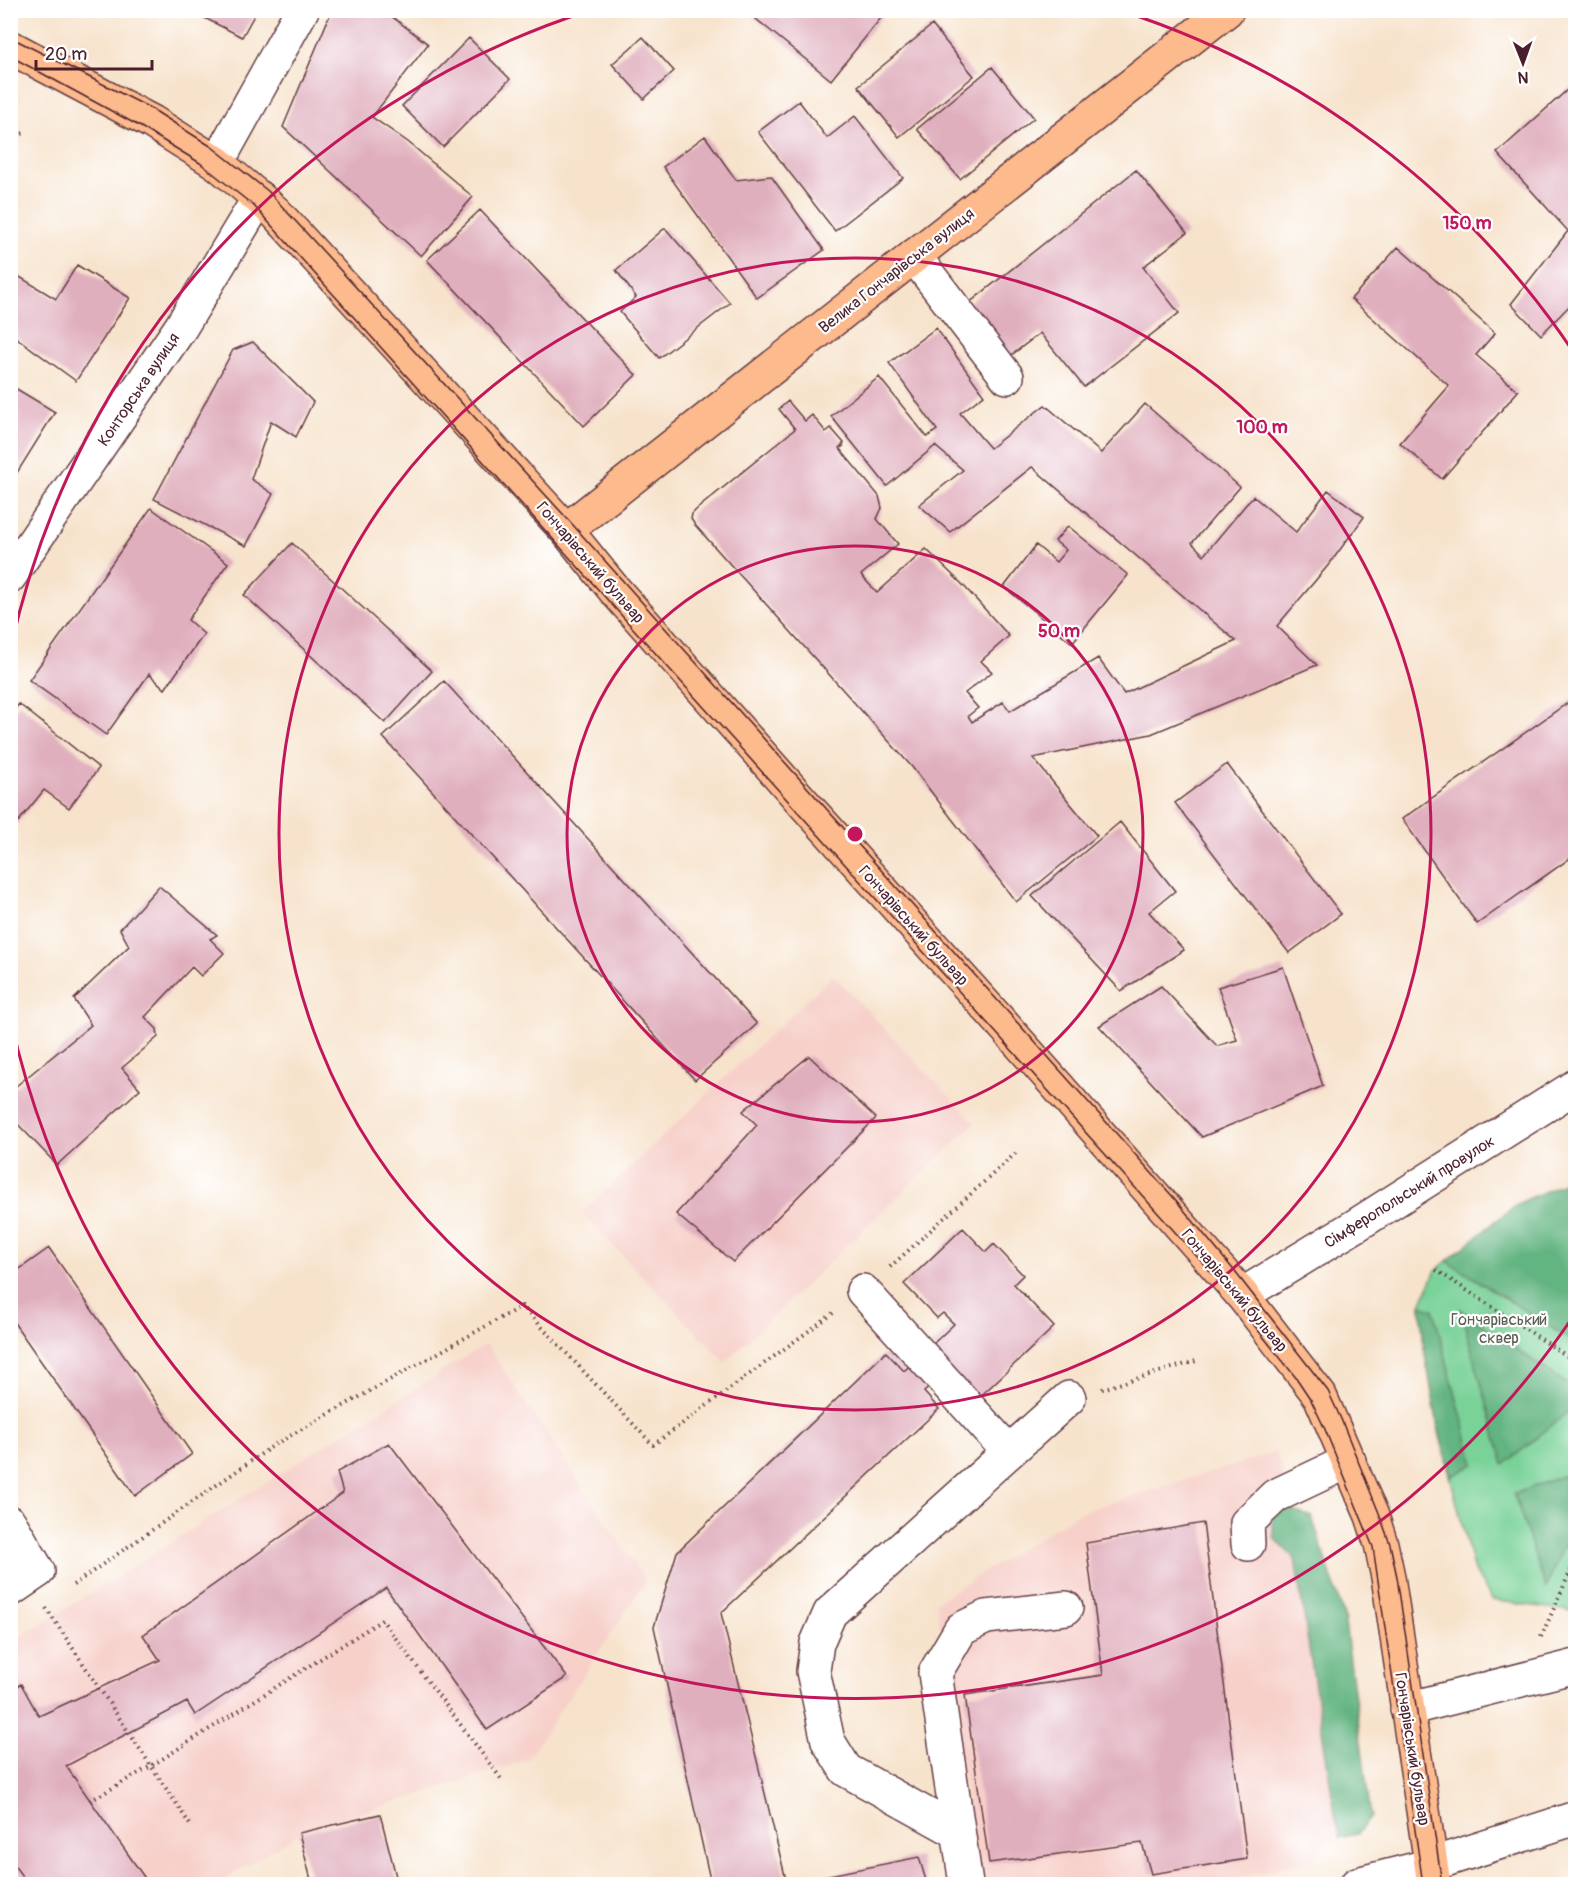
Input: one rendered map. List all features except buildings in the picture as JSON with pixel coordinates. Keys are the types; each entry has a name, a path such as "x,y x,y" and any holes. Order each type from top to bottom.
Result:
{"main road":[{"name":"Велика Гончарівська вулиця","path":"566,530 1227,10"},
{"name":"Гончарівський бульвар","path":"24,54 153,122 217,163 275,212 566,530 612,587 784,782 1151,1190 1242,1295 1320,1396 1372,1516 1388,1577 1432,1874"}],"street":[{"path":"217,163 302,10"},
{"name":"Конторська вулиця","path":"10,576 181,327 259,198"},
{"path":"914,256 1007,377"},
{"name":"Сімферопольський провулок","path":"1242,1295 1365,1220 1575,1086"},
{"path":"863,1292 1009,1452"},
{"path":"958,1832 846,1770 828,1741 813,1671 817,1643 830,1613 1069,1398"},
{"path":"1248,1544 1247,1523 1275,1496 1349,1461"},
{"path":"10,1523 38,1571 10,1590"},
{"path":"966,1884 935,1673 961,1629 986,1617 1066,1608"},
{"path":"1407,1709 1575,1666"},
{"path":"1358,1884 1432,1874 1575,1818"}],"path":[{"path":"10,135 27,133"},
{"path":"842,446 845,450"},
{"path":"63,1592 277,1443 522,1306 653,1445 863,1292 1016,1153"},
{"path":"1436,1270 1575,1362"},
{"path":"1069,1398 1196,1361"},
{"path":"1539,1641 1575,1559"},
{"path":"37,1610 44,1605 190,1826"},
{"path":"90,1801 151,1766 382,1620 502,1780"}],"shaded area":[{"path":"833,975 975,1123 725,1362 582,1213"},
{"path":"486,1344 646,1581 527,1760 299,1833 216,1884 94,1884 11,1759 11,1643"},
{"path":"1277,1452 1324,1624 1346,1825 1313,1859 1219,1884 980,1884 936,1602 1078,1513"}],"green space":[{"name":"Гончарівський сквер","path":"1575,1178 1575,1612 1492,1600 1473,1568 1439,1431 1424,1348 1421,1305 1436,1270 1519,1204"},
{"path":"1575,1178 1575,1343 1447,1261 1517,1204"},
{"path":"1421,1305 1433,1309 1474,1464 1451,1477 1439,1431 1424,1348"},
{"path":"1460,1309 1575,1390 1575,1406 1504,1465"},
{"path":"1575,1471 1575,1518 1546,1588 1514,1494"},
{"path":"1288,1509 1312,1517 1344,1616 1371,1817 1357,1834 1339,1838 1295,1559 1274,1538 1272,1516"}],"tram line":[{"path":"10,37 152,109 212,147 268,191 573,525 1174,1198 1328,1391 1390,1544 1397,1577 1442,1884"},
{"path":"10,56 141,127 200,163 254,206 1218,1280 1297,1379 1311,1400 1324,1427 1373,1547 1423,1884"}]}
